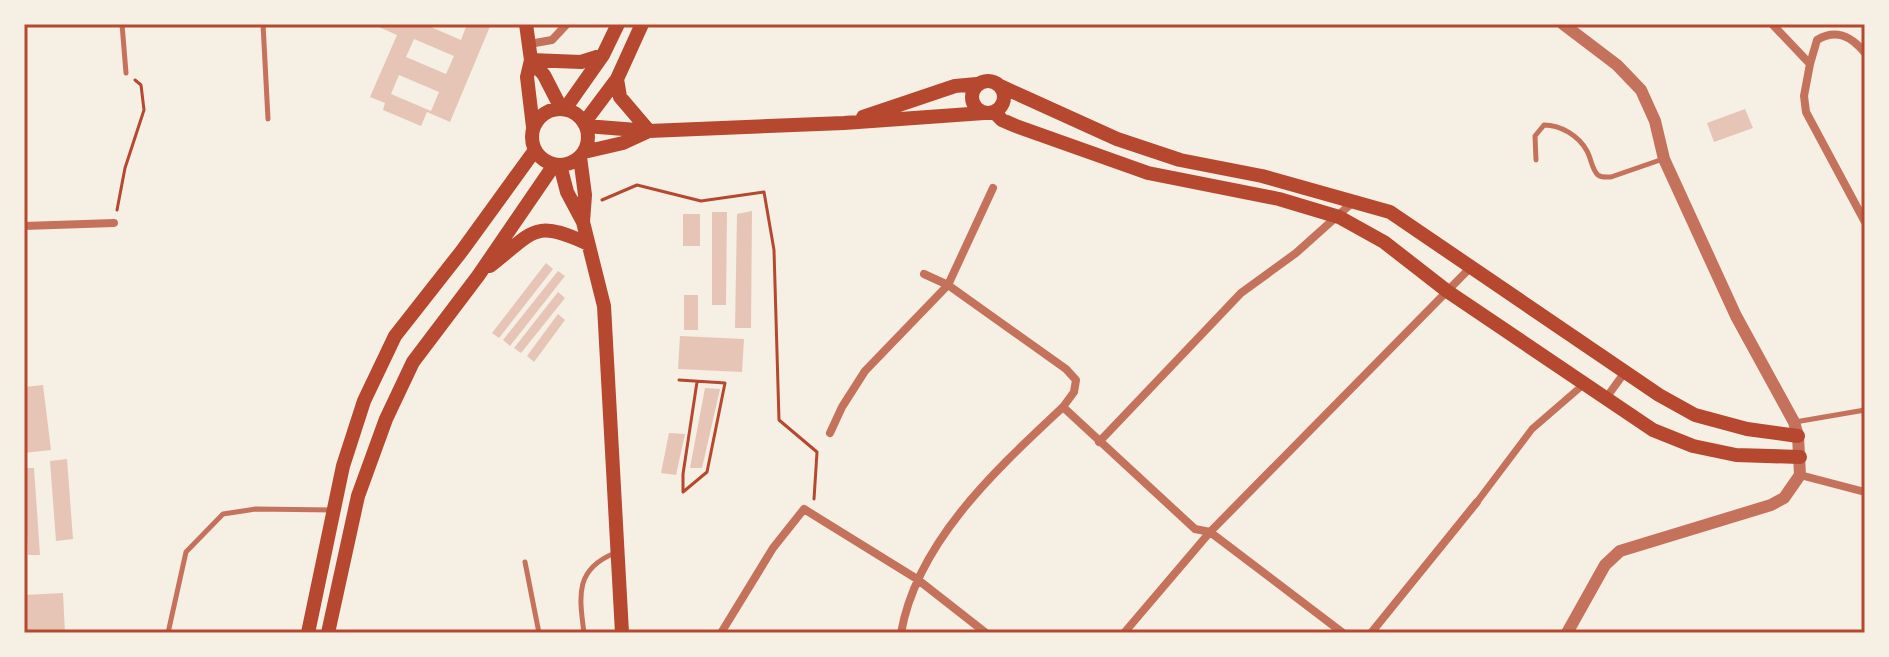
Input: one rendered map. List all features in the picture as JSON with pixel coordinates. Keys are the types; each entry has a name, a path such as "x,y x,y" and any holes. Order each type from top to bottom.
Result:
{"main road":[{"path":"526,24 530,52 527,77 533,127 531,139 545,162 557,165"},
{"path":"563,109 603,55 618,24"},
{"path":"585,124 617,79 642,24"},
{"path":"530,52 581,62 603,55"},
{"path":"530,52 563,109"},
{"path":"617,79 620,97 649,131"},
{"path":"844,123 955,86 992,81 1130,143 1180,160 1262,176 1390,212 1625,372 1695,415 1747,429 1796,429"},
{"path":"977,84 972,93 973,103 1016,126 1148,173 1279,199 1339,217 1384,242 1447,291 1653,430 1693,446 1736,455 1800,457"},
{"path":"585,124 649,131 844,123 989,112 1004,100 1000,86"},
{"path":"533,127 542,114 563,109 576,114 585,124 588,142 582,154 583,215 604,306 622,633"},
{"path":"328,633 358,496 386,419 413,362 557,165 649,131"},
{"path":"308,633 343,466 364,401 395,336 535,150"},
{"path":"557,165 567,192 583,215"},
{"path":"478,276 537,230 548,228 588,244"}],"street":[{"path":"530,52 552,40 567,24"},
{"path":"1563,24 1617,65 1641,90 1655,121 1664,159 1736,316 1796,429 1800,457 1800,475 1784,498 1771,505 1620,551 1605,565 1567,633"},
{"path":"1772,24 1810,64"},
{"path":"1865,53 1854,40 1834,34 1817,40 1804,96 1806,112 1865,222"},
{"path":"830,433 865,371 948,285 993,188"},
{"path":"1099,442 1241,293 1296,253 1353,201"},
{"path":"24,226 114,223"},
{"path":"1124,633 1210,532 1470,268"},
{"path":"901,633 917,579 969,499 1063,407 1074,392 1076,380 1066,369 948,285 924,274"},
{"path":"1606,398 1625,372"},
{"path":"1371,633 1532,429 1584,384"},
{"path":"1063,407 1195,529 1210,532 1343,633"},
{"path":"1800,475 1865,492"},
{"path":"721,633 773,548 804,509 917,579 986,633"}],"lane":[{"path":"122,24 126,73"},
{"path":"263,24 268,119"},
{"path":"1536,160 1535,136 1544,125 1555,125 1579,141 1587,151 1596,174 1602,177 1611,177 1664,159"},
{"path":"1796,429 1865,410"},
{"path":"168,633 186,552 223,514 256,509 334,510"},
{"path":"584,633 582,598 585,577 595,561 619,551"},
{"path":"525,562 539,633"}],"path":[{"path":"114,223 125,168 144,110 141,85 126,73"},
{"path":"583,215 637,185 701,201 764,192 774,250 779,420 817,452 813,515"},
{"path":"679,380 725,383 707,472 683,492 697,382"}],"building":[{"path":"372,24 424,24 461,40 467,24 491,24 450,122 427,112 421,126 383,110 385,103 370,97 397,35","holes":["414,39 454,56 446,74 406,57","399,75 439,92 431,111 391,94"]},
{"path":"1745,109 1753,128 1714,142 1707,123"},
{"path":"752,211 751,328 735,328 737,214"},
{"path":"712,212 727,212 726,305 712,305"},
{"path":"683,214 700,214 700,246 683,246"},
{"path":"546,263 553,269 499,338 492,333"},
{"path":"558,271 565,276 510,346 503,340"},
{"path":"558,292 565,298 521,353 514,348"},
{"path":"684,295 698,295 698,330 684,330"},
{"path":"558,314 565,320 534,362 527,356"},
{"path":"680,336 744,339 742,372 678,369"},
{"path":"43,385 51,450 24,453 24,387"},
{"path":"705,388 720,389 702,468 690,468"},
{"path":"669,433 685,434 676,475 661,473"},
{"path":"67,459 73,539 56,541 50,461"},
{"path":"24,468 34,468 40,555 28,555"},
{"path":"63,593 65,633 24,633 24,595"}]}
